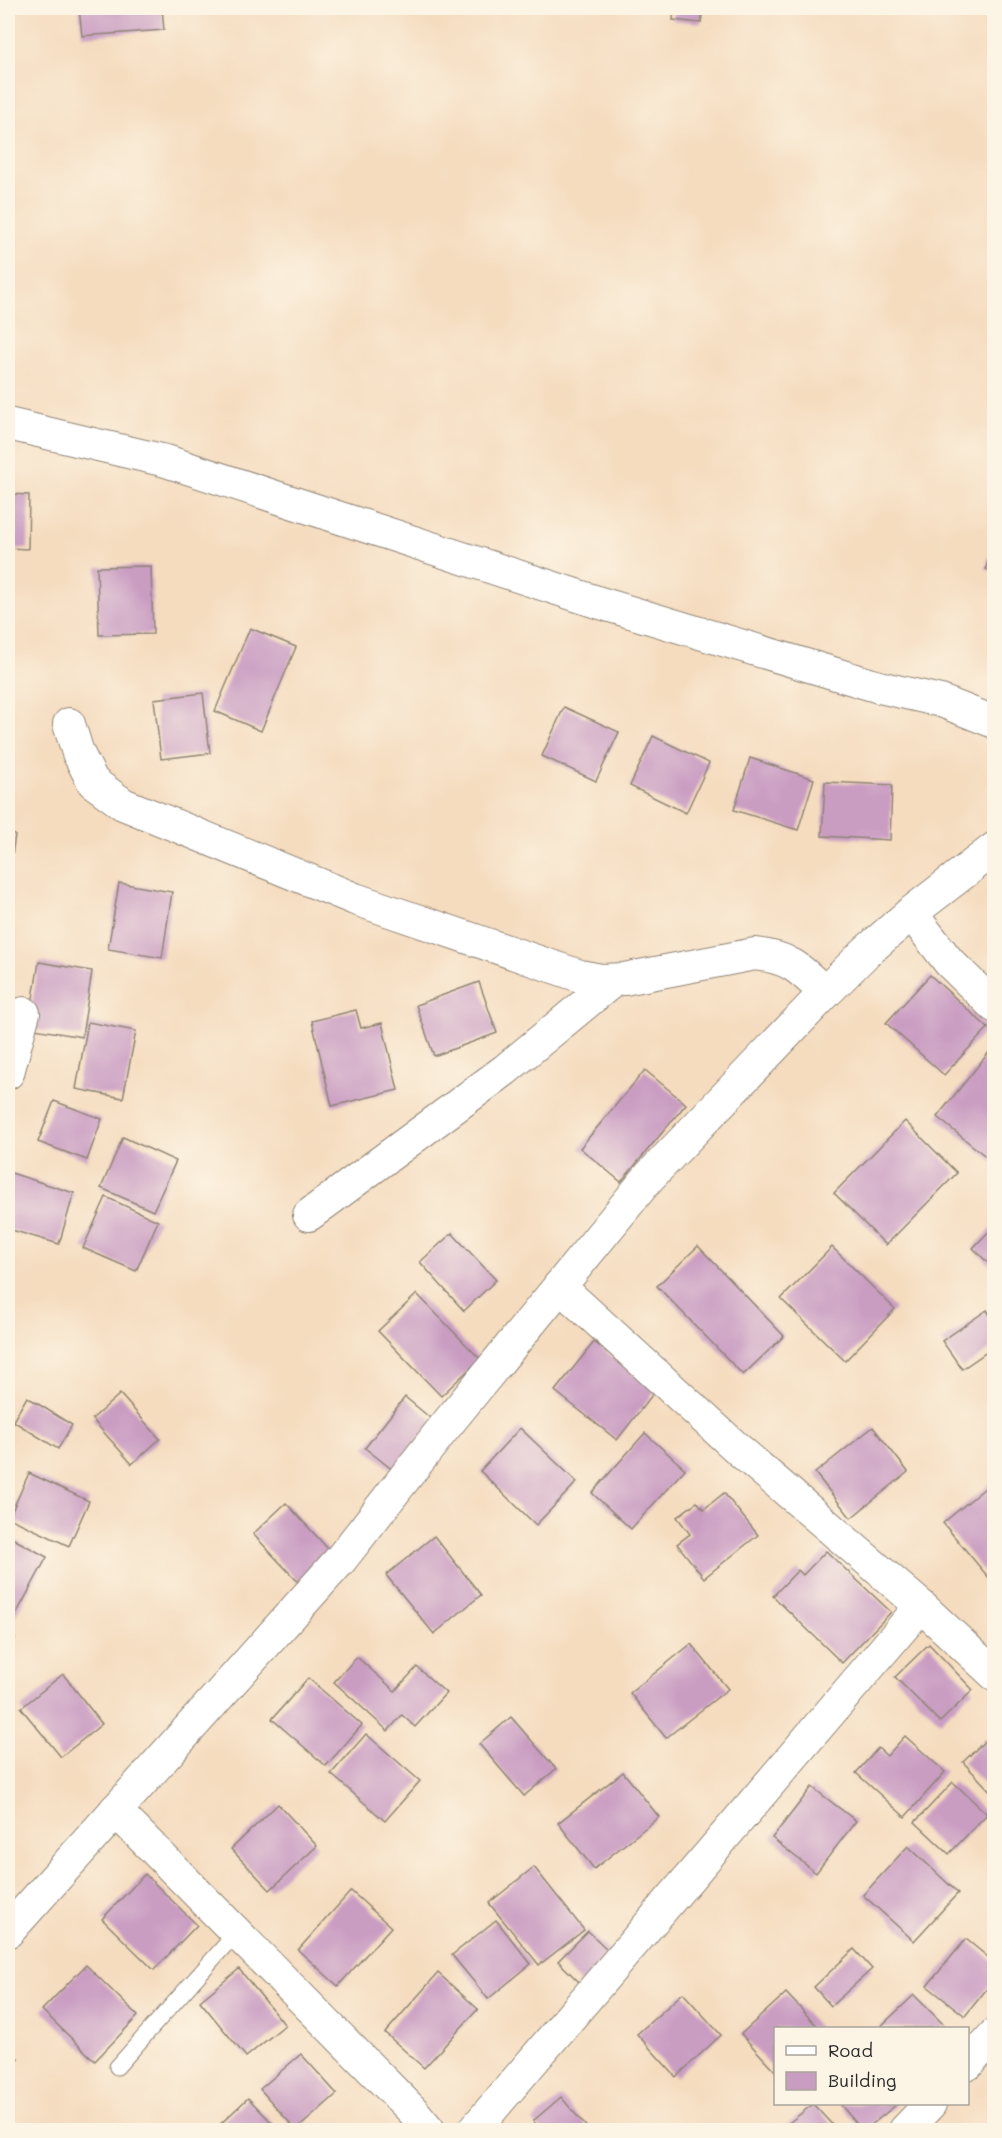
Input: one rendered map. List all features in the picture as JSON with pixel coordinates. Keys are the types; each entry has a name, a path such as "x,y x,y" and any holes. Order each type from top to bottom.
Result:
{"street":[{"path":"8,424 166,461 597,602 879,687 941,701 994,722"},
{"path":"69,724 78,753 93,782 123,804 355,899 580,976 614,980 755,954 773,956 796,965 825,993"},
{"path":"8,1931 341,1559 649,1177 866,952 911,913 994,849"},
{"path":"911,913 949,962 994,1006"},
{"path":"309,1215 505,1070 614,980"},
{"path":"8,1073 24,1012"},
{"path":"559,1286 739,1450 921,1606 994,1674"},
{"path":"474,2130 921,1606"},
{"path":"115,1810 236,1933 413,2124"},
{"path":"969,2063 994,2035"},
{"path":"905,2130 928,2105"}],"lane":[{"path":"117,2067 236,1933"}],"building":[{"path":"79,8 162,8 164,30 82,36"},
{"path":"674,8 703,8 701,23 673,20"},
{"path":"8,494 29,495 28,549 8,548"},
{"path":"994,537 994,571 986,569"},
{"path":"151,566 153,634 99,635 97,567"},
{"path":"250,628 296,647 261,731 215,711"},
{"path":"203,693 210,753 161,759 154,699"},
{"path":"564,707 619,732 596,781 542,756"},
{"path":"653,736 709,763 686,813 630,786"},
{"path":"750,758 814,779 798,830 734,810"},
{"path":"825,782 892,785 890,840 822,836"},
{"path":"8,833 15,835 9,875 8,875"},
{"path":"119,883 172,892 162,958 108,949"},
{"path":"39,962 92,971 82,1037 28,1028"},
{"path":"930,975 988,1028 944,1075 886,1023"},
{"path":"479,982 497,1033 434,1056 416,1005"},
{"path":"356,1010 361,1028 382,1023 398,1090 332,1106 312,1021"},
{"path":"88,1022 136,1031 123,1098 76,1089"},
{"path":"989,1052 994,1057 994,1163 937,1117"},
{"path":"645,1070 686,1104 621,1182 580,1148"},
{"path":"54,1101 102,1119 87,1160 38,1142"},
{"path":"905,1121 957,1173 886,1245 834,1193"},
{"path":"123,1137 176,1161 153,1211 101,1188"},
{"path":"8,1172 74,1193 59,1244 8,1229"},
{"path":"106,1197 158,1221 136,1271 83,1248"},
{"path":"994,1226 994,1269 973,1248"},
{"path":"452,1233 496,1280 464,1311 420,1262"},
{"path":"698,1246 784,1336 743,1375 657,1286"},
{"path":"832,1247 895,1309 845,1361 781,1299"},
{"path":"417,1294 480,1359 441,1396 378,1331"},
{"path":"987,1310 994,1322 994,1347 962,1369 942,1341"},
{"path":"594,1342 656,1390 617,1440 555,1391"},
{"path":"120,1394 160,1439 132,1464 92,1419"},
{"path":"27,1397 72,1425 58,1449 13,1421"},
{"path":"405,1397 434,1421 394,1471 365,1448"},
{"path":"873,1427 908,1472 851,1518 815,1473"},
{"path":"520,1428 577,1482 536,1525 480,1471"},
{"path":"645,1433 685,1469 631,1529 592,1493"},
{"path":"29,1473 89,1501 69,1546 9,1518"},
{"path":"991,1483 994,1487 994,1584 943,1523"},
{"path":"724,1493 758,1535 704,1578 677,1544 690,1534 677,1517 697,1502 704,1509"},
{"path":"286,1503 330,1551 298,1582 253,1534"},
{"path":"8,1536 47,1557 14,1618 8,1615"},
{"path":"434,1536 481,1595 434,1634 386,1575"},
{"path":"826,1551 891,1612 842,1663 773,1596 798,1570 803,1575"},
{"path":"8,1634 15,1639 8,1652"},
{"path":"691,1644 728,1689 666,1738 630,1693"},
{"path":"929,1644 973,1690 940,1722 895,1677"},
{"path":"357,1657 395,1691 417,1667 446,1693 415,1727 402,1715 388,1731 334,1682"},
{"path":"63,1674 102,1724 61,1757 21,1708"},
{"path":"308,1678 362,1725 326,1766 272,1719"},
{"path":"511,1717 556,1769 524,1796 479,1744"},
{"path":"994,1732 994,1795 963,1762"},
{"path":"366,1734 420,1781 385,1821 331,1774"},
{"path":"905,1736 945,1772 905,1817 856,1773 878,1748 887,1756"},
{"path":"623,1772 659,1817 594,1869 558,1823"},
{"path":"953,1782 987,1814 949,1854 915,1822"},
{"path":"812,1787 856,1821 816,1873 772,1838"},
{"path":"278,1804 317,1846 270,1890 231,1849"},
{"path":"908,1846 958,1893 914,1941 863,1895"},
{"path":"534,1867 584,1930 539,1965 489,1903"},
{"path":"145,1874 197,1925 154,1970 102,1919"},
{"path":"351,1891 391,1927 338,1986 298,1950"},
{"path":"496,1920 531,1964 488,1999 452,1955"},
{"path":"588,1931 611,1953 581,1984 558,1961"},
{"path":"966,1939 994,1962 994,1980 965,2016 927,1986"},
{"path":"854,1949 872,1969 831,2006 814,1987"},
{"path":"86,1965 138,2016 95,2061 42,2010"},
{"path":"239,1969 285,2025 246,2057 200,2001"},
{"path":"438,1973 478,2009 424,2068 385,2033"},
{"path":"683,1993 721,2035 676,2077 637,2034"},
{"path":"786,1993 818,2027 774,2027 774,2070 741,2034"},
{"path":"914,1995 946,2027 880,2027"},
{"path":"8,2049 19,2059 8,2071"},
{"path":"301,2054 337,2094 296,2130 260,2089"},
{"path":"561,2097 589,2130 541,2130 533,2121"},
{"path":"248,2098 279,2130 214,2130"},
{"path":"814,2105 837,2130 780,2130"},
{"path":"841,2105 896,2105 865,2130 862,2130"}]}
